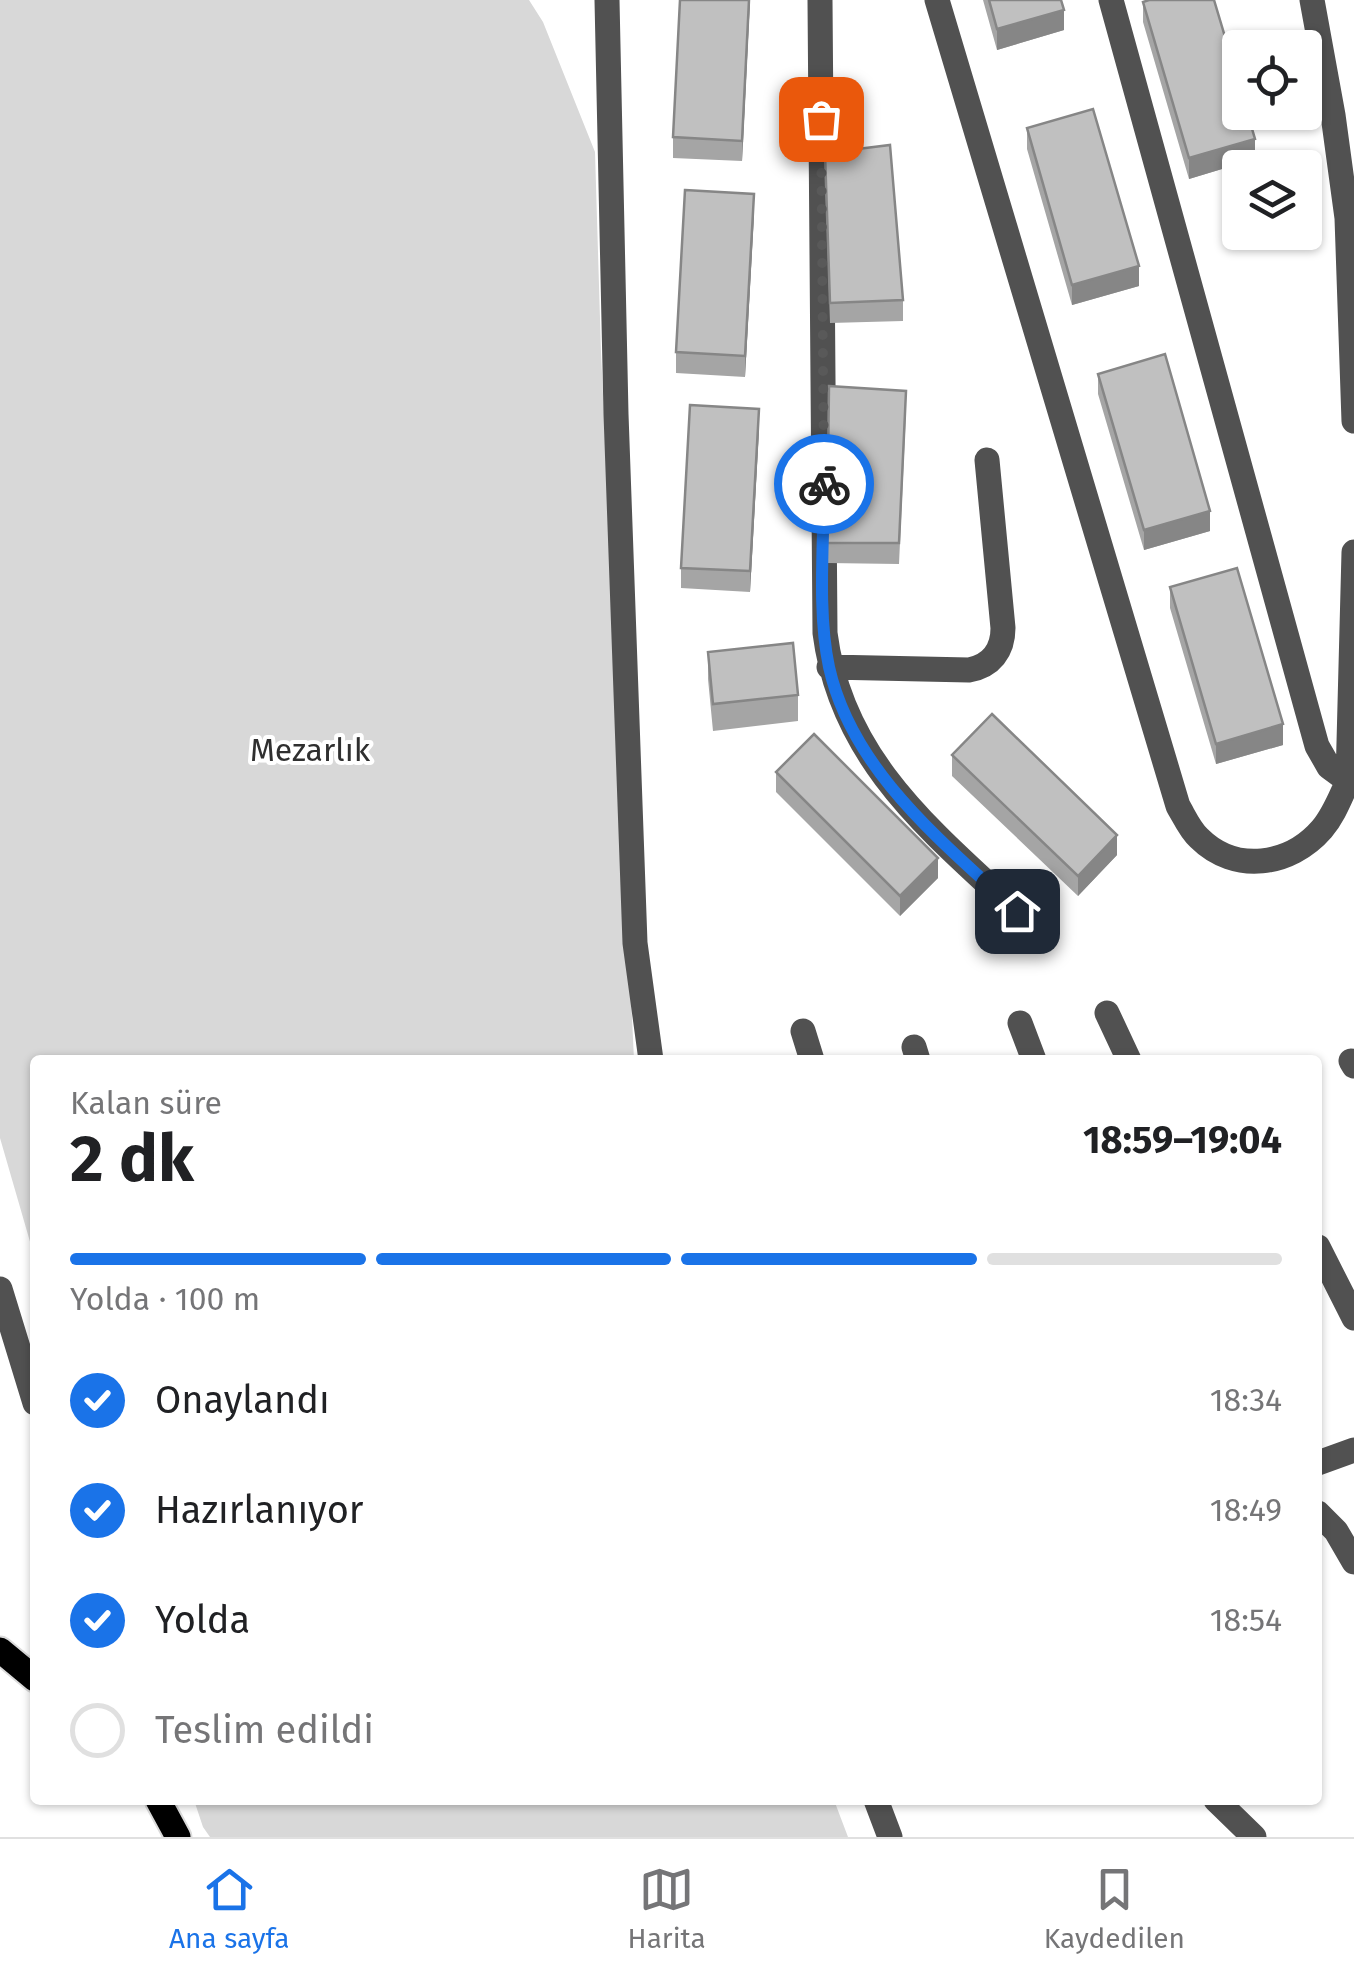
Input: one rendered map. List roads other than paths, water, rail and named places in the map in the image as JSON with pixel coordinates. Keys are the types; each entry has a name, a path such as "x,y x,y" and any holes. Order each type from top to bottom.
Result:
{"main road":[{"path":"0,1650 30,1675"},
{"path":"161,1805 178,1837"}],"street":[{"path":"608,0 616,414 635,943 650,1055"},
{"path":"820,0 825,633 829,667 853,728 890,785 927,827 1017,911"},
{"path":"937,0 1178,806 1196,836 1218,853 1240,861 1266,862 1294,852 1320,831 1335,810 1348,781 1354,552"},
{"path":"1111,0 1317,746 1329,767 1348,781"},
{"path":"1312,0 1347,218 1354,420"},
{"path":"829,667 968,670 978,669 994,658 1000,649 1003,628 987,460"},
{"path":"1107,1013 1127,1055"},
{"path":"1020,1023 1032,1055"},
{"path":"803,1031 810,1055"},
{"path":"1322,1254 1354,1318"},
{"path":"0,1289 30,1387"},
{"path":"1322,1462 1354,1450"},
{"path":"1322,1516 1336,1531 1354,1562"},
{"path":"878,1805 890,1837"},
{"path":"1221,1805 1254,1837"}],"park label":[{"name":"Mezarlık","path":"310,750"}]}
